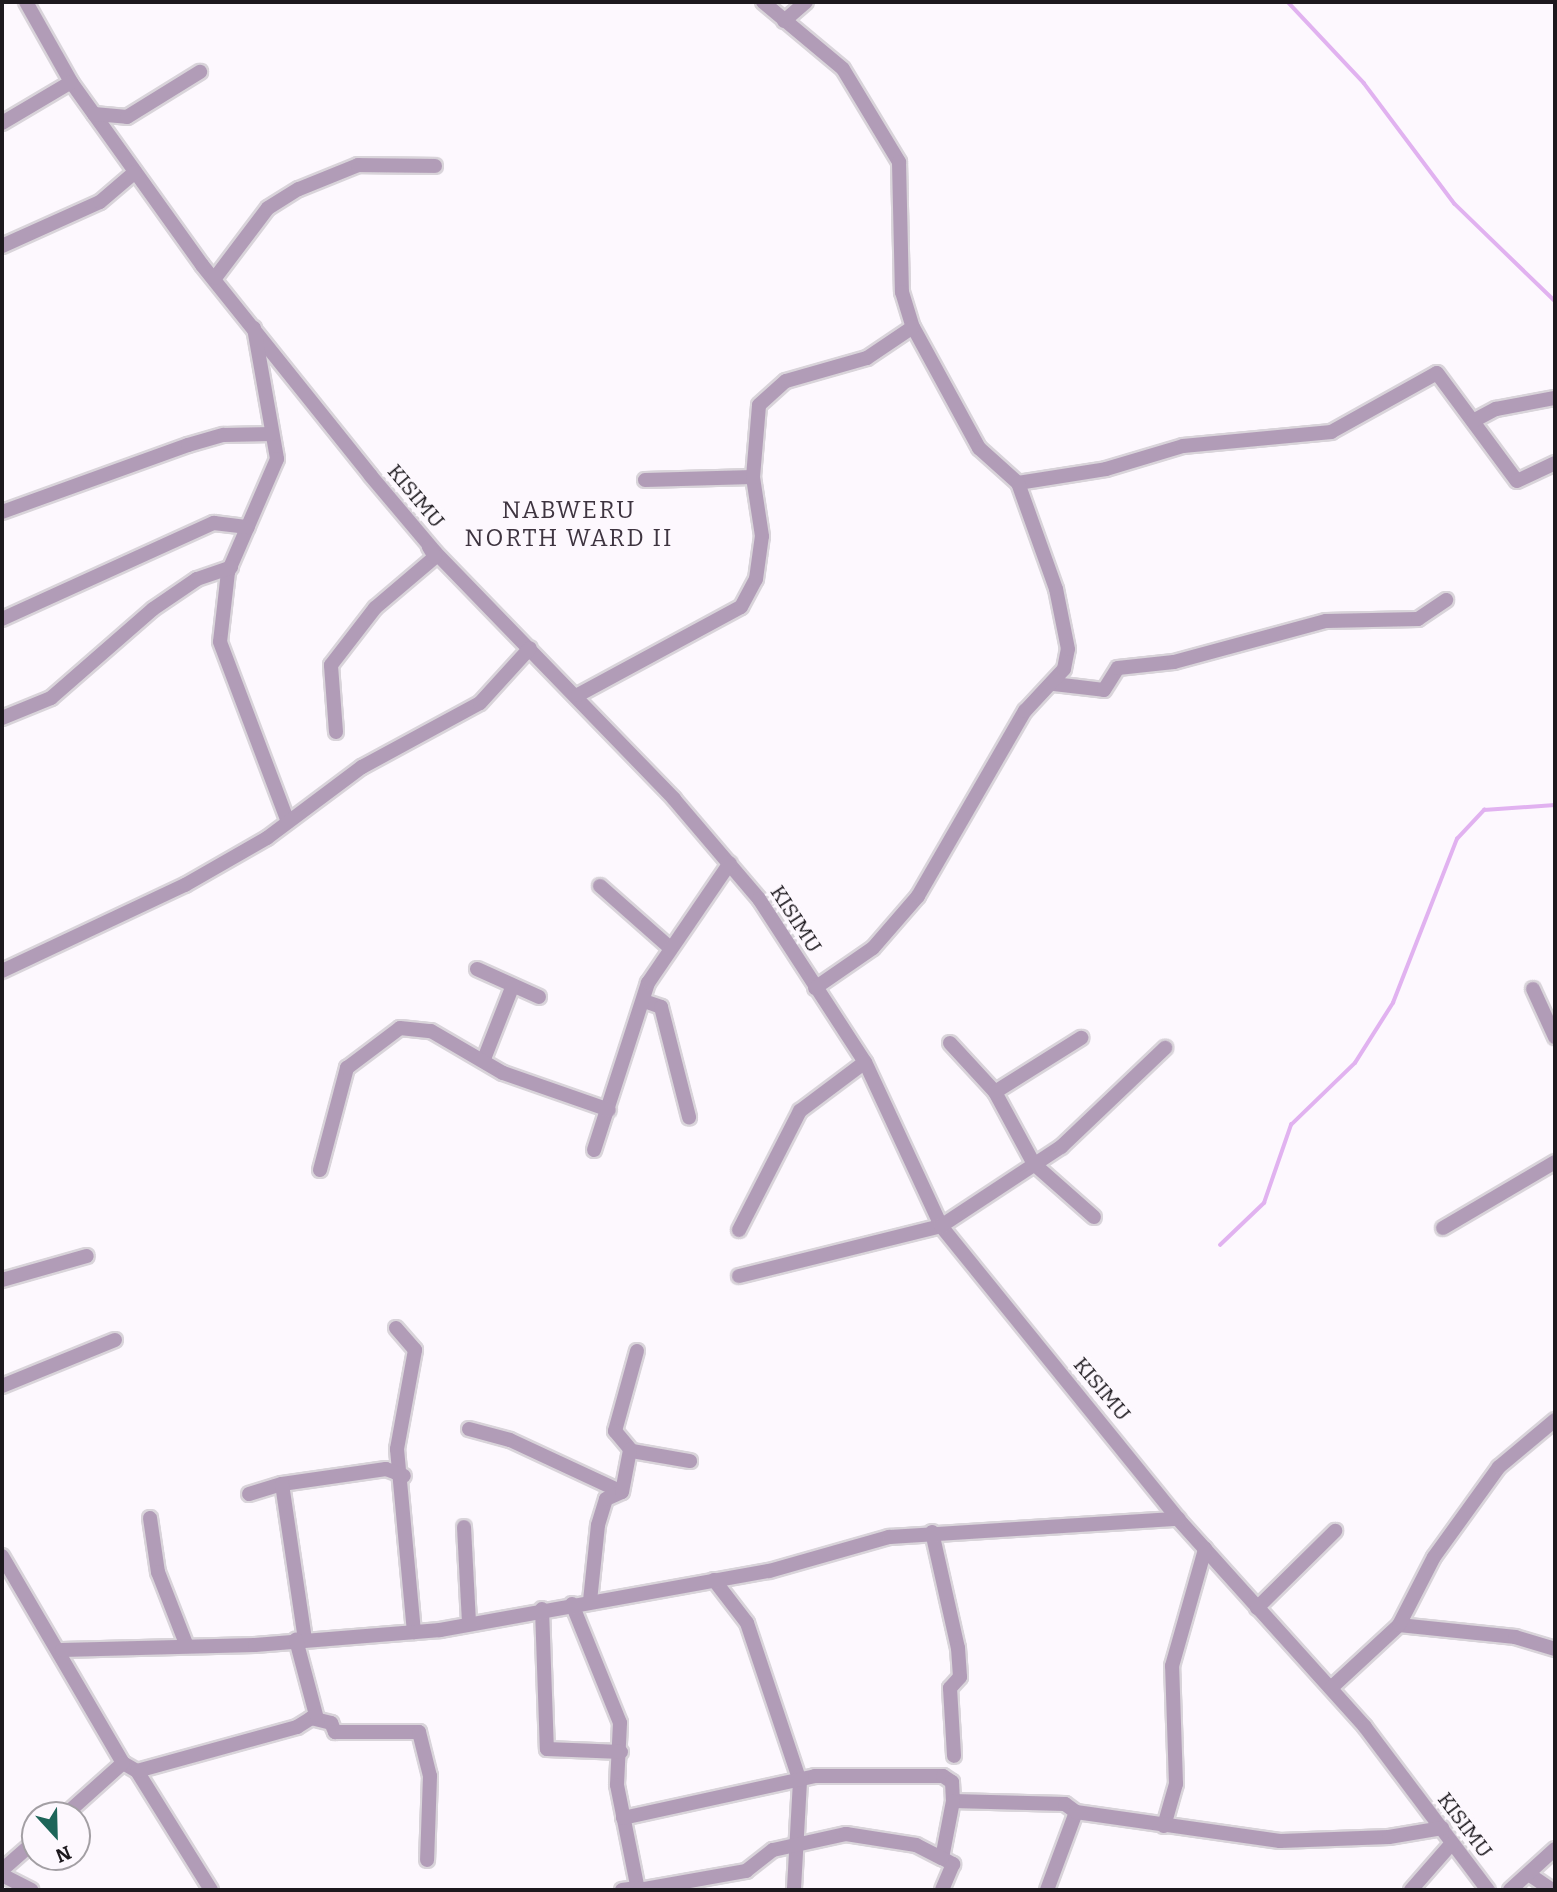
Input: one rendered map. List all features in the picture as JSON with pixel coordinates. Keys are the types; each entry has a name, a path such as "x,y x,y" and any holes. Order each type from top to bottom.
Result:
{"street":[{"name":"KISIMU","path":"26,2 71,82 135,172 215,278 426,542 578,695 730,863 865,1062 941,1226 1178,1519 1331,1688 1488,1890"},
{"path":"762,2 843,69 899,162 902,292 913,327 979,448 1018,483 1056,589 1068,649 1054,684 1025,711 918,896 873,948 815,988"},
{"path":"784,21 806,2"},
{"path":"94,114 127,117 200,72"},
{"path":"2,123 71,82"},
{"path":"215,278 268,208 299,189 358,165 435,166"},
{"path":"2,246 100,202 135,172"},
{"path":"251,322 277,459 231,567 220,642 288,822"},
{"path":"578,695 741,607 756,579 762,536 753,477 760,405 786,381 867,358 913,327"},
{"path":"1018,483 1106,469 1183,446 1331,432 1437,373 1517,481 1555,463"},
{"path":"1473,421 1496,409 1555,398"},
{"path":"2,512 176,448 224,435 272,434"},
{"path":"645,480 753,477"},
{"path":"2,619 214,523 248,527"},
{"path":"336,732 331,665 375,608 435,557 426,542"},
{"path":"2,718 51,698 153,609 197,579 231,567"},
{"path":"1054,684 1104,690 1118,668 1159,666 1326,621 1418,619 1446,600"},
{"path":"2,971 186,885 288,822 362,767 481,703 530,648"},
{"path":"594,1150 644,1001 669,947 730,863"},
{"path":"600,886 669,947"},
{"path":"477,969 539,997"},
{"path":"484,1059 513,985"},
{"path":"1533,989 1555,1037"},
{"path":"644,1001 661,1007 689,1117"},
{"path":"320,1170 347,1068 364,1060 387,1035 408,1026 431,1031 551,1093 609,1110"},
{"path":"995,1093 1081,1038"},
{"path":"950,1042 995,1093 1034,1164 1094,1217"},
{"path":"740,1276 941,1226 1034,1164 1096,1116 1165,1048"},
{"path":"739,1230 800,1111 865,1062"},
{"path":"1444,1228 1555,1162"},
{"path":"2,1280 87,1256"},
{"path":"396,1328 415,1350 397,1449 404,1476 414,1632"},
{"path":"2,1386 115,1340"},
{"path":"638,1350 615,1431 630,1450 690,1461"},
{"path":"1331,1688 1399,1625 1434,1557 1499,1468 1555,1420"},
{"path":"469,1429 510,1440 622,1492"},
{"path":"622,1492 630,1450"},
{"path":"249,1493 282,1484 386,1469 404,1476"},
{"path":"282,1484 301,1639 316,1700 311,1718"},
{"path":"590,1601 593,1545 606,1499 622,1492"},
{"path":"150,1518 158,1572 186,1644"},
{"path":"62,1650 414,1632 714,1580 889,1536 1178,1519"},
{"path":"464,1527 469,1624"},
{"path":"1257,1608 1335,1531"},
{"path":"932,1532 958,1648 960,1677 950,1688 954,1756"},
{"path":"1164,1826 1176,1784 1172,1666 1205,1549"},
{"path":"2,1556 62,1650 123,1763 137,1771 211,1890"},
{"path":"714,1580 747,1623 800,1781 794,1890"},
{"path":"572,1604 619,1717 621,1752 617,1785 638,1889"},
{"path":"542,1609 547,1749 621,1752"},
{"path":"1399,1625 1515,1637 1555,1649"},
{"path":"137,1771 311,1718 331,1723 335,1732 419,1732 430,1776 427,1860"},
{"path":"81,1801 123,1763"},
{"path":"623,1818 800,1781 943,1776 952,1782 953,1801 942,1858"},
{"path":"953,1801 1065,1804 1076,1812 1164,1826 1324,1842 1441,1828"},
{"path":"1047,1890 1076,1812"},
{"path":"622,1890 746,1871 797,1841 859,1835 916,1845 953,1864 942,1890"},
{"path":"1411,1890 1452,1843"},
{"path":"1510,1890 1530,1875 1555,1849"},
{"path":"21,1854 2,1872 31,1890"},
{"path":"1530,1875 1552,1890"}],"waterway":[{"path":"1288,2 1364,83 1455,204 1555,301"},
{"path":"1220,1245 1264,1203 1291,1125 1355,1063 1393,1003 1457,839 1484,810 1555,805"}],"district":[{"name":"NABWERU NORTH WARD II","path":"569,525"}]}
